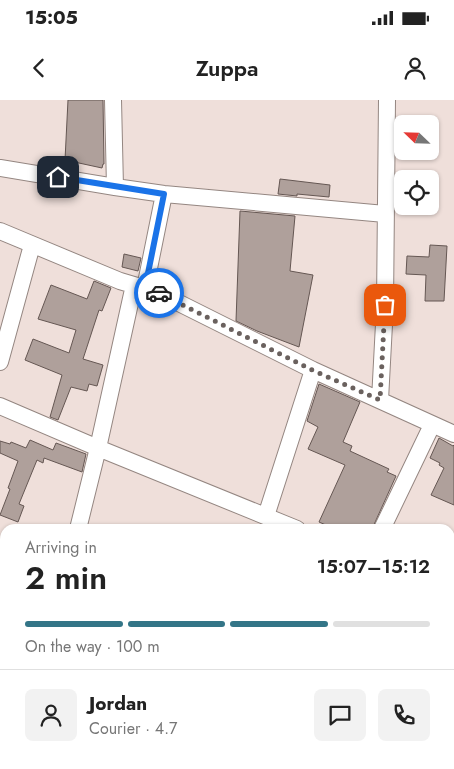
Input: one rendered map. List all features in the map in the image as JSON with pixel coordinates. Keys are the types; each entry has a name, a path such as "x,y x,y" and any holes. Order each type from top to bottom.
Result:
{"street":[{"path":"113,100 115,187"},
{"path":"380,400 385,305 387,100"},
{"path":"0,168 164,194 385,214"},
{"path":"79,524 164,194"},
{"path":"0,231 170,298 312,370 454,434"},
{"path":"0,362 32,245"},
{"path":"266,516 312,370"},
{"path":"0,406 285,524"},
{"path":"384,524 432,425"}],"building":[{"path":"68,100 103,100 104,164 102,168 65,160"},
{"path":"280,179 330,185 329,197 278,194"},
{"path":"240,211 295,216 290,271 313,275 299,347 236,321"},
{"path":"430,245 447,246 444,301 425,301 426,275 406,274 407,256 429,257"},
{"path":"124,254 141,258 138,271 122,267"},
{"path":"94,281 111,288 102,311 99,310 83,359 103,365 97,386 89,384 87,391 71,387 58,420 50,417 62,375 25,360 33,339 69,353 76,330 38,319 51,285 87,299"},
{"path":"319,384 360,402 343,442 352,446 350,451 389,469 387,472 396,476 374,524 324,524 319,522 345,465 308,449 318,427 307,421"},
{"path":"439,438 454,445 454,505 431,495 444,468 439,465 440,463 430,458"},
{"path":"30,440 53,450 56,443 86,454 82,472 44,458 43,463 37,460 19,504 24,506 18,522 0,515 18,461 0,453 0,441 10,444 11,442 26,448"}],"way so far":[{"path":"159,293 312,370 380,400 385,305"}],"route":[{"path":"58,177 164,194 145,288 159,293"}]}
